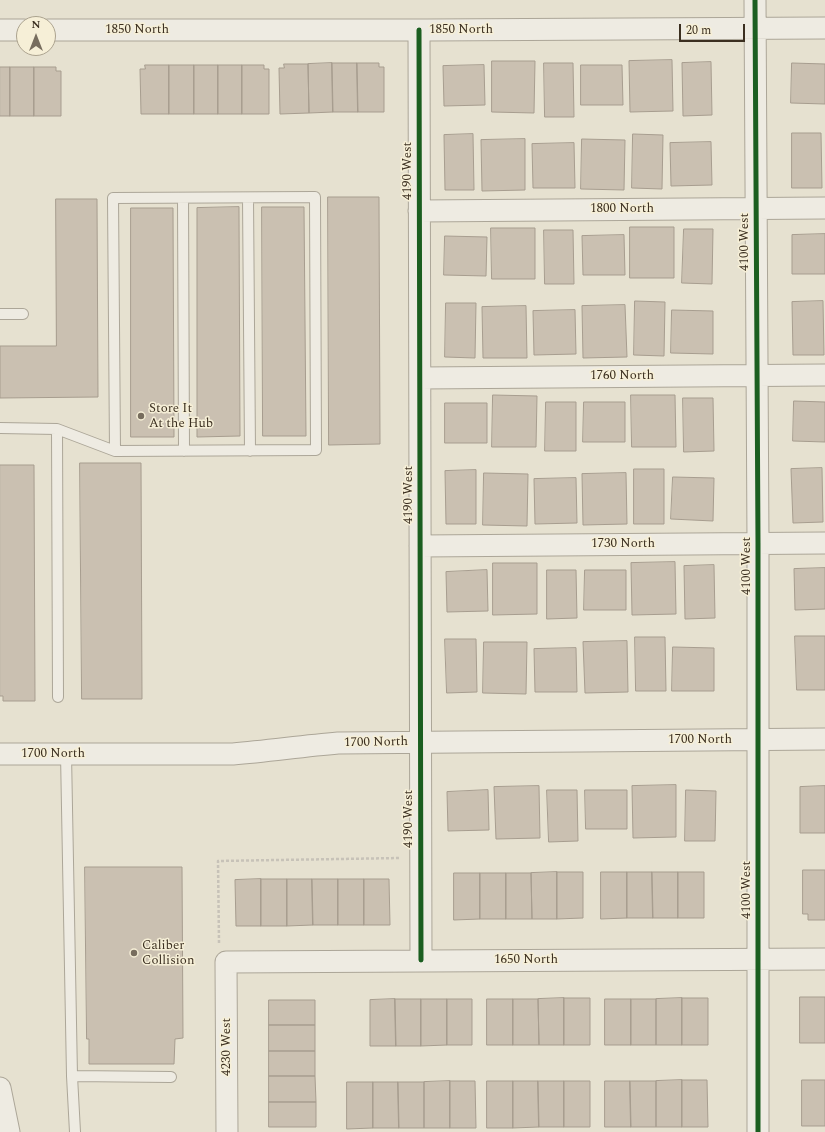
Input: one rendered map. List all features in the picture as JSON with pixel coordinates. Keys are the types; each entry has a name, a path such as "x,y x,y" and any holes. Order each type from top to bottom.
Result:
{"street":[{"name":"4100 West","path":"754,0 758,544 758,1132"},
{"name":"1850 North","path":"56,30 825,28"},
{"path":"0,30 16,30"},
{"name":"4190 West","path":"419,30 421,960"},
{"name":"1800 North","path":"420,210 825,208"},
{"name":"1760 North","path":"420,378 825,375"},
{"name":"1730 North","path":"420,546 825,543"},
{"name":"1700 North","path":"0,754 225,754 338,743 825,739"},
{"name":"1650 North","path":"223,954 421,960 825,958"},
{"name":"4230 West","path":"223,954 227,1132"},
{"path":"0,1088 9,1132"}],"lane":[{"path":"0,428 57,429 115,451 316,450 315,197 113,198 115,451"},
{"path":"183,198 184,451"},
{"path":"248,198 250,451"},
{"path":"0,314 23,314"},
{"path":"57,429 58,697"},
{"path":"66,754 72,1076 75,1132"},
{"path":"72,1076 171,1077"}],"path":[{"path":"223,954 218,861 404,858"}],"building":[{"path":"672,60 673,111 630,112 629,61"},
{"path":"492,61 535,61 534,113 492,112"},
{"path":"711,62 712,115 683,116 682,63"},
{"path":"332,63 357,63 358,112 333,112"},
{"path":"332,63 333,112 309,113 308,64"},
{"path":"357,63 379,63 379,67 384,67 384,112 358,112"},
{"path":"544,63 573,63 574,117 545,117"},
{"path":"792,63 825,64 825,104 791,103"},
{"path":"284,64 308,64 309,113 280,114 279,68 284,68"},
{"path":"145,65 169,65 169,114 141,114 140,69 145,69"},
{"path":"169,65 194,65 194,114 169,114"},
{"path":"194,65 218,65 218,114 194,114"},
{"path":"218,65 242,65 242,114 218,114"},
{"path":"242,65 264,65 264,69 269,69 269,114 242,114"},
{"path":"484,65 485,105 444,106 443,66"},
{"path":"581,65 622,65 623,105 581,105"},
{"path":"0,67 10,67 10,116 0,116"},
{"path":"10,67 34,67 34,116 10,116"},
{"path":"34,67 56,67 56,71 61,71 61,116 34,116"},
{"path":"792,133 821,133 822,188 792,188"},
{"path":"473,134 474,190 445,190 444,135"},
{"path":"633,134 663,135 662,189 632,188"},
{"path":"525,139 525,190 482,191 481,140"},
{"path":"582,139 625,140 624,190 581,189"},
{"path":"711,142 712,185 671,186 670,143"},
{"path":"574,143 575,188 533,188 532,144"},
{"path":"328,197 379,197 380,444 329,445"},
{"path":"56,199 97,199 98,397 0,398 0,346 56,346"},
{"path":"239,207 240,436 197,437 197,208"},
{"path":"262,207 304,207 306,436 263,436"},
{"path":"131,208 173,208 174,437 131,437"},
{"path":"630,227 674,227 674,278 630,278"},
{"path":"491,228 535,228 535,279 492,279"},
{"path":"684,229 713,229 712,284 682,283"},
{"path":"544,230 573,230 574,284 545,284"},
{"path":"825,234 825,274 792,274 792,235"},
{"path":"624,235 625,275 583,275 582,236"},
{"path":"445,236 487,237 486,276 444,275"},
{"path":"635,301 665,302 664,356 634,355"},
{"path":"823,301 824,355 793,355 792,302"},
{"path":"446,303 476,303 475,358 445,357"},
{"path":"625,305 627,357 583,358 582,306"},
{"path":"526,306 527,358 483,358 482,307"},
{"path":"575,310 576,354 534,355 533,311"},
{"path":"672,310 713,311 713,354 671,353"},
{"path":"493,395 537,396 536,447 492,447"},
{"path":"631,395 675,395 676,447 632,447"},
{"path":"683,398 713,398 714,451 684,452"},
{"path":"794,401 825,402 825,442 793,441"},
{"path":"546,402 576,402 576,451 545,451"},
{"path":"584,402 625,402 625,442 583,442"},
{"path":"445,403 487,403 487,443 445,443"},
{"path":"80,463 141,463 142,699 82,699"},
{"path":"0,465 34,465 35,701 3,701 3,696 0,696"},
{"path":"822,468 823,522 793,523 791,469"},
{"path":"634,469 664,469 664,524 634,524"},
{"path":"476,470 476,524 446,524 445,471"},
{"path":"484,473 528,474 527,526 483,525"},
{"path":"626,473 627,524 583,525 582,474"},
{"path":"673,477 714,478 713,521 671,519"},
{"path":"576,478 577,523 535,524 534,479"},
{"path":"675,562 676,614 632,615 631,563"},
{"path":"493,563 537,563 537,614 493,615"},
{"path":"714,565 715,618 685,619 684,566"},
{"path":"825,568 825,609 795,610 794,569"},
{"path":"487,570 488,611 447,612 446,572"},
{"path":"547,570 576,570 577,618 547,619"},
{"path":"585,570 626,570 626,610 584,610"},
{"path":"795,636 825,636 825,690 797,690"},
{"path":"635,637 665,637 666,691 636,691"},
{"path":"445,639 476,639 477,692 447,693"},
{"path":"627,641 628,692 585,693 583,642"},
{"path":"484,642 527,642 526,694 483,693"},
{"path":"673,647 714,648 714,691 672,691"},
{"path":"576,648 577,692 535,692 534,649"},
{"path":"676,785 676,837 633,838 632,786"},
{"path":"539,786 540,838 496,839 494,787"},
{"path":"825,786 825,833 800,833 800,787"},
{"path":"488,790 489,830 448,831 447,792"},
{"path":"547,790 577,790 578,841 549,842"},
{"path":"585,790 627,790 627,829 586,829"},
{"path":"686,790 716,791 715,841 685,841"},
{"name":"Caliber Collision","path":"85,867 182,867 183,1038 175,1039 174,1064 89,1064 89,1039 87,1039"},
{"path":"803,870 825,870 825,920 808,920 808,914 803,914"},
{"path":"557,872 557,919 532,919 531,873"},
{"path":"557,872 583,872 583,918 557,919"},
{"path":"601,872 627,872 627,918 601,919"},
{"path":"627,872 652,872 653,918 627,918"},
{"path":"652,872 678,872 678,918 653,918"},
{"path":"678,872 704,872 704,918 678,918"},
{"path":"454,873 480,873 480,919 454,920"},
{"path":"480,873 506,873 506,919 480,919"},
{"path":"506,873 531,873 532,919 506,919"},
{"path":"261,879 261,926 236,926 235,880"},
{"path":"261,879 287,879 287,926 261,926"},
{"path":"287,879 312,879 313,925 287,926"},
{"path":"312,879 338,879 338,925 313,925"},
{"path":"338,879 364,879 364,925 338,925"},
{"path":"364,879 389,879 390,925 364,925"},
{"path":"800,997 825,997 825,1043 800,1043"},
{"path":"564,998 564,1045 539,1045 538,999"},
{"path":"564,998 590,998 590,1045 564,1045"},
{"path":"682,998 682,1045 656,1045 656,999"},
{"path":"682,998 708,998 708,1045 682,1045"},
{"path":"395,999 421,999 421,1046 396,1046"},
{"path":"395,999 396,1046 370,1046 370,1000"},
{"path":"421,999 447,999 447,1045 421,1046"},
{"path":"447,999 472,999 472,1045 447,1045"},
{"path":"487,999 513,999 513,1045 487,1045"},
{"path":"513,999 538,999 539,1045 513,1045"},
{"path":"605,999 631,999 631,1045 605,1045"},
{"path":"631,999 656,999 656,1045 631,1045"},
{"path":"269,1000 315,1000 315,1025 269,1025"},
{"path":"269,1025 315,1025 315,1051 269,1051"},
{"path":"269,1051 315,1051 315,1076 269,1076"},
{"path":"269,1076 315,1076 316,1102 269,1102"},
{"path":"682,1080 682,1127 656,1127 656,1081"},
{"path":"682,1080 707,1080 708,1127 682,1127"},
{"path":"802,1080 825,1080 825,1126 802,1126"},
{"path":"450,1081 450,1128 424,1128 424,1082"},
{"path":"450,1081 475,1081 476,1128 450,1128"},
{"path":"487,1081 513,1081 513,1128 487,1128"},
{"path":"513,1081 538,1081 539,1127 513,1128"},
{"path":"538,1081 564,1081 564,1127 539,1127"},
{"path":"564,1081 590,1081 590,1127 564,1127"},
{"path":"605,1081 630,1081 631,1127 605,1127"},
{"path":"630,1081 656,1081 656,1127 631,1127"},
{"path":"347,1082 373,1082 373,1128 347,1129"},
{"path":"373,1082 398,1082 399,1128 373,1128"},
{"path":"398,1082 424,1082 424,1128 399,1128"},
{"path":"269,1102 316,1102 316,1127 269,1127"}],"cycle path":[{"path":"755,0 758,543 758,1132"},
{"path":"419,30 421,960"}],"place":[{"name":"Store It At the Hub","path":"141,416"},
{"name":"Caliber Collision","path":"134,953"}]}
